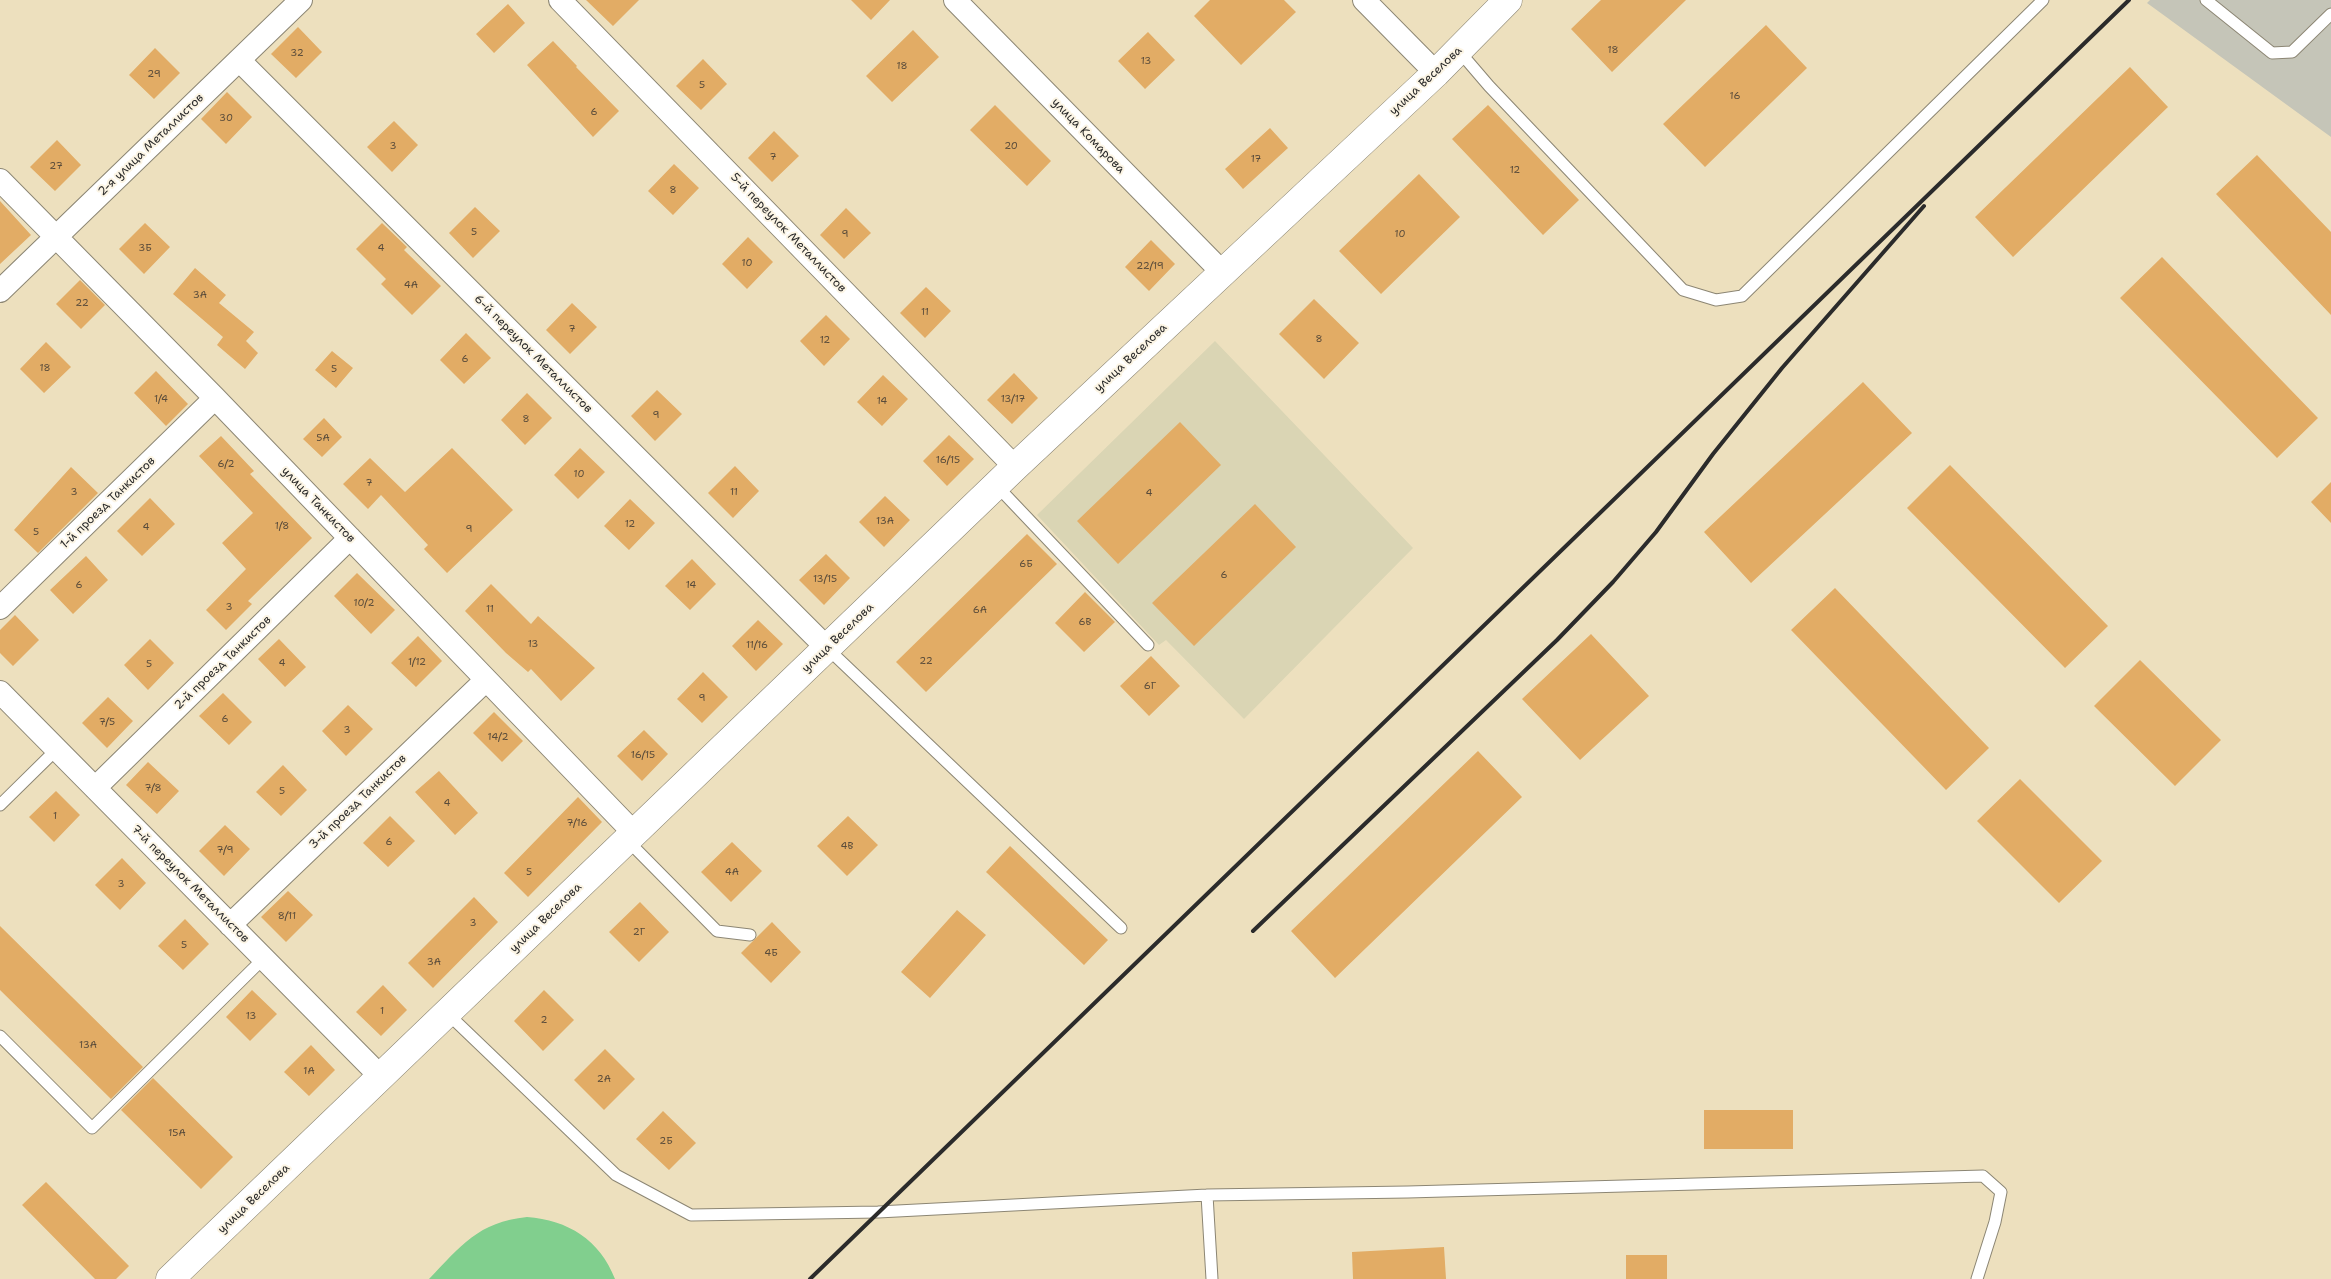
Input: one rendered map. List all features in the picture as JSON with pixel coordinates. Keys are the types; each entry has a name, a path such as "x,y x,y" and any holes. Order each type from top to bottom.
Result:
{"street":[{"name":"2-я улица Металлистов","path":"0,291 301,0"},
{"name":"5-й переулок Металлистов","path":"560,0 1006,476"},
{"name":"улица Комарова","path":"955,0 1222,272"},
{"path":"1364,0 1436,73"},
{"name":"улица Веселова","path":"170,1279 1006,476 1436,73 1508,0"},
{"name":"6-й переулок Металлистов","path":"239,60 827,648"},
{"name":"улица Танкистов","path":"0,180 216,398 486,680 630,837"},
{"name":"1-й проезд Танкистов","path":"0,608 216,398"},
{"name":"2-й проезд Танкистов","path":"95,788 350,538"},
{"name":"3-й проезд Танкистов","path":"230,924 486,680"},
{"name":"7-й переулок Металлистов","path":"0,692 381,1077"}],"lane":[{"path":"1459,51 1502,100 1683,290 1716,300 1742,296 2043,0"},
{"path":"2206,0 2272,53 2292,52 2331,14"},
{"path":"1006,476 1148,645"},
{"path":"827,648 1121,928"},
{"path":"0,805 57,749"},
{"path":"630,837 717,931 750,935"},
{"path":"0,1036 92,1128 264,958"},
{"path":"447,1013 616,1175 691,1215 878,1212 1207,1195 1408,1192 1983,1176 2001,1192 1995,1222 1977,1279"},
{"path":"1207,1195 1212,1279"}],"shaded area":[{"path":"2150,0 2331,0 2331,137 2147,3"},
{"path":"1215,341 1413,548 1244,719 1166,640 1159,645 1037,515"}],"green space":[{"path":"527,1217 556,1222 581,1234 601,1253 615,1279 429,1279 461,1246 483,1230 496,1224"}],"building":[{"path":"586,0 639,0 613,26"},
{"path":"851,0 890,0 871,20"},
{"path":"1210,0 1284,0 1296,12 1241,65 1194,16"},
{"path":"1601,0 1686,0 1612,72 1571,29"},
{"path":"508,4 525,23 494,53 476,34"},
{"path":"1766,25 1807,68 1705,167 1663,124"},
{"path":"298,27 322,52 296,78 271,54"},
{"path":"913,30 939,57 892,102 866,76"},
{"path":"1148,32 1175,60 1145,89 1118,61"},
{"path":"553,41 619,111 593,137 527,65"},
{"path":"155,48 180,73 154,99 129,75"},
{"path":"703,59 727,84 701,110 676,86"},
{"path":"2130,67 2168,107 2013,257 1975,217"},
{"path":"227,92 252,117 226,144 201,119"},
{"path":"995,105 1051,161 1027,186 970,130"},
{"path":"1488,105 1579,200 1543,235 1452,139"},
{"path":"394,121 418,145 392,172 367,147"},
{"path":"1270,128 1288,148 1243,189 1225,169"},
{"path":"774,131 799,156 772,182 748,158"},
{"path":"57,140 81,165 55,191 30,167"},
{"path":"2257,155 2331,232 2331,315 2216,194"},
{"path":"674,164 699,188 673,215 648,191"},
{"path":"1419,174 1460,217 1381,294 1339,251"},
{"path":"0,201 31,235 0,264"},
{"path":"475,207 500,231 473,258 449,233"},
{"path":"846,208 871,233 844,259 820,235"},
{"path":"145,223 170,247 144,274 119,249"},
{"path":"382,223 407,247 404,250 441,286 412,315 381,284 386,279 356,249"},
{"path":"748,237 773,262 747,289 722,264"},
{"path":"1151,240 1175,264 1149,291 1125,267"},
{"path":"2162,257 2318,418 2277,458 2120,298"},
{"path":"195,268 226,295 219,303 254,332 246,341 258,353 245,369 217,345 223,337 173,294"},
{"path":"80,280 105,305 81,329 56,304"},
{"path":"926,287 951,311 925,338 900,313"},
{"path":"1314,299 1359,343 1324,379 1279,334"},
{"path":"572,303 597,327 570,354 546,330"},
{"path":"826,315 850,339 824,366 800,341"},
{"path":"466,333 491,358 464,384 440,360"},
{"path":"46,342 71,367 44,393 20,369"},
{"path":"332,351 353,368 336,388 315,370"},
{"path":"156,371 188,404 166,426 134,393"},
{"path":"1014,373 1038,398 1012,424 987,400"},
{"path":"883,375 908,399 882,426 857,402"},
{"path":"1863,382 1912,433 1751,583 1704,532"},
{"path":"657,390 682,414 655,441 631,416"},
{"path":"527,393 552,418 525,445 501,420"},
{"path":"324,418 342,437 322,457 303,439"},
{"path":"1180,422 1221,465 1118,564 1077,521"},
{"path":"949,435 974,459 947,486 923,461"},
{"path":"221,436 254,471 250,474 312,538 248,601 252,604 226,630 206,610 246,569 222,543 253,513 199,456"},
{"path":"452,448 513,510 447,573 424,549 428,545 381,495 368,509 343,484 370,458 405,492"},
{"path":"580,448 605,472 578,499 554,475"},
{"path":"1950,465 2108,626 2065,668 1907,508"},
{"path":"735,466 759,491 733,518 708,493"},
{"path":"71,467 98,493 38,553 14,530"},
{"path":"2331,482 2331,523 2311,502"},
{"path":"885,496 910,520 884,547 859,522"},
{"path":"150,498 175,524 142,556 117,531"},
{"path":"630,499 655,523 629,550 604,526"},
{"path":"1255,504 1296,547 1194,646 1152,603"},
{"path":"1027,534 1057,564 926,692 896,662"},
{"path":"826,554 850,578 824,605 799,580"},
{"path":"86,556 108,580 73,614 50,590"},
{"path":"692,559 716,584 690,610 665,586"},
{"path":"357,573 395,610 371,634 334,596"},
{"path":"491,584 531,624 538,616 595,668 561,701 531,669 528,672 506,653 465,611"},
{"path":"1835,588 1989,748 1946,790 1791,630"},
{"path":"1085,592 1115,622 1084,652 1055,623"},
{"path":"15,615 39,640 13,666 0,653 0,630"},
{"path":"758,620 783,644 756,671 732,646"},
{"path":"1591,634 1649,696 1580,760 1522,699"},
{"path":"418,636 442,661 416,687 391,663"},
{"path":"150,639 174,663 148,690 124,665"},
{"path":"279,639 306,667 285,687 258,659"},
{"path":"1151,656 1180,686 1149,716 1120,686"},
{"path":"2140,660 2221,740 2175,786 2094,706"},
{"path":"703,672 728,697 702,723 677,699"},
{"path":"223,693 252,722 229,745 199,716"},
{"path":"108,697 133,721 107,748 82,723"},
{"path":"348,705 373,729 346,756 322,731"},
{"path":"494,712 523,741 502,762 473,733"},
{"path":"644,730 668,754 642,781 617,756"},
{"path":"1478,751 1522,797 1335,978 1291,931"},
{"path":"148,762 179,791 157,814 126,785"},
{"path":"283,765 307,790 281,816 256,792"},
{"path":"439,771 478,813 455,835 415,792"},
{"path":"2020,779 2102,861 2059,903 1977,821"},
{"path":"56,791 80,815 54,842 29,817"},
{"path":"578,797 602,822 528,897 504,873"},
{"path":"390,816 415,841 388,867 363,843"},
{"path":"848,816 878,845 847,876 817,846"},
{"path":"225,825 250,849 224,876 199,851"},
{"path":"732,842 762,871 731,902 701,872"},
{"path":"1010,846 1108,940 1084,965 986,872"},
{"path":"122,858 146,883 120,910 95,885"},
{"path":"288,891 313,915 286,942 261,917"},
{"path":"474,897 498,922 433,988 408,963"},
{"path":"640,902 669,932 639,962 609,932"},
{"path":"957,910 986,935 930,998 901,972"},
{"path":"185,919 209,944 183,970 158,946"},
{"path":"772,922 801,952 771,983 741,953"},
{"path":"0,926 143,1067 111,1099 0,990"},
{"path":"383,985 407,1010 381,1036 356,1012"},
{"path":"252,990 277,1014 250,1041 226,1017"},
{"path":"544,990 574,1020 543,1051 514,1021"},
{"path":"311,1045 335,1070 309,1096 284,1072"},
{"path":"605,1049 635,1079 604,1110 574,1080"},
{"path":"153,1078 233,1157 201,1189 121,1110"},
{"path":"1704,1110 1793,1110 1793,1149 1704,1149"},
{"path":"663,1111 696,1143 669,1170 636,1139"},
{"path":"46,1182 129,1266 116,1279 95,1279 22,1205"},
{"path":"1444,1247 1446,1279 1353,1279 1352,1252"},
{"path":"1626,1255 1667,1255 1667,1279 1626,1279"}],"railway":[{"path":"810,1279 2129,0"},
{"path":"1253,931 1557,640 1613,582 1656,532 1713,454 1782,368 1924,206"}]}
